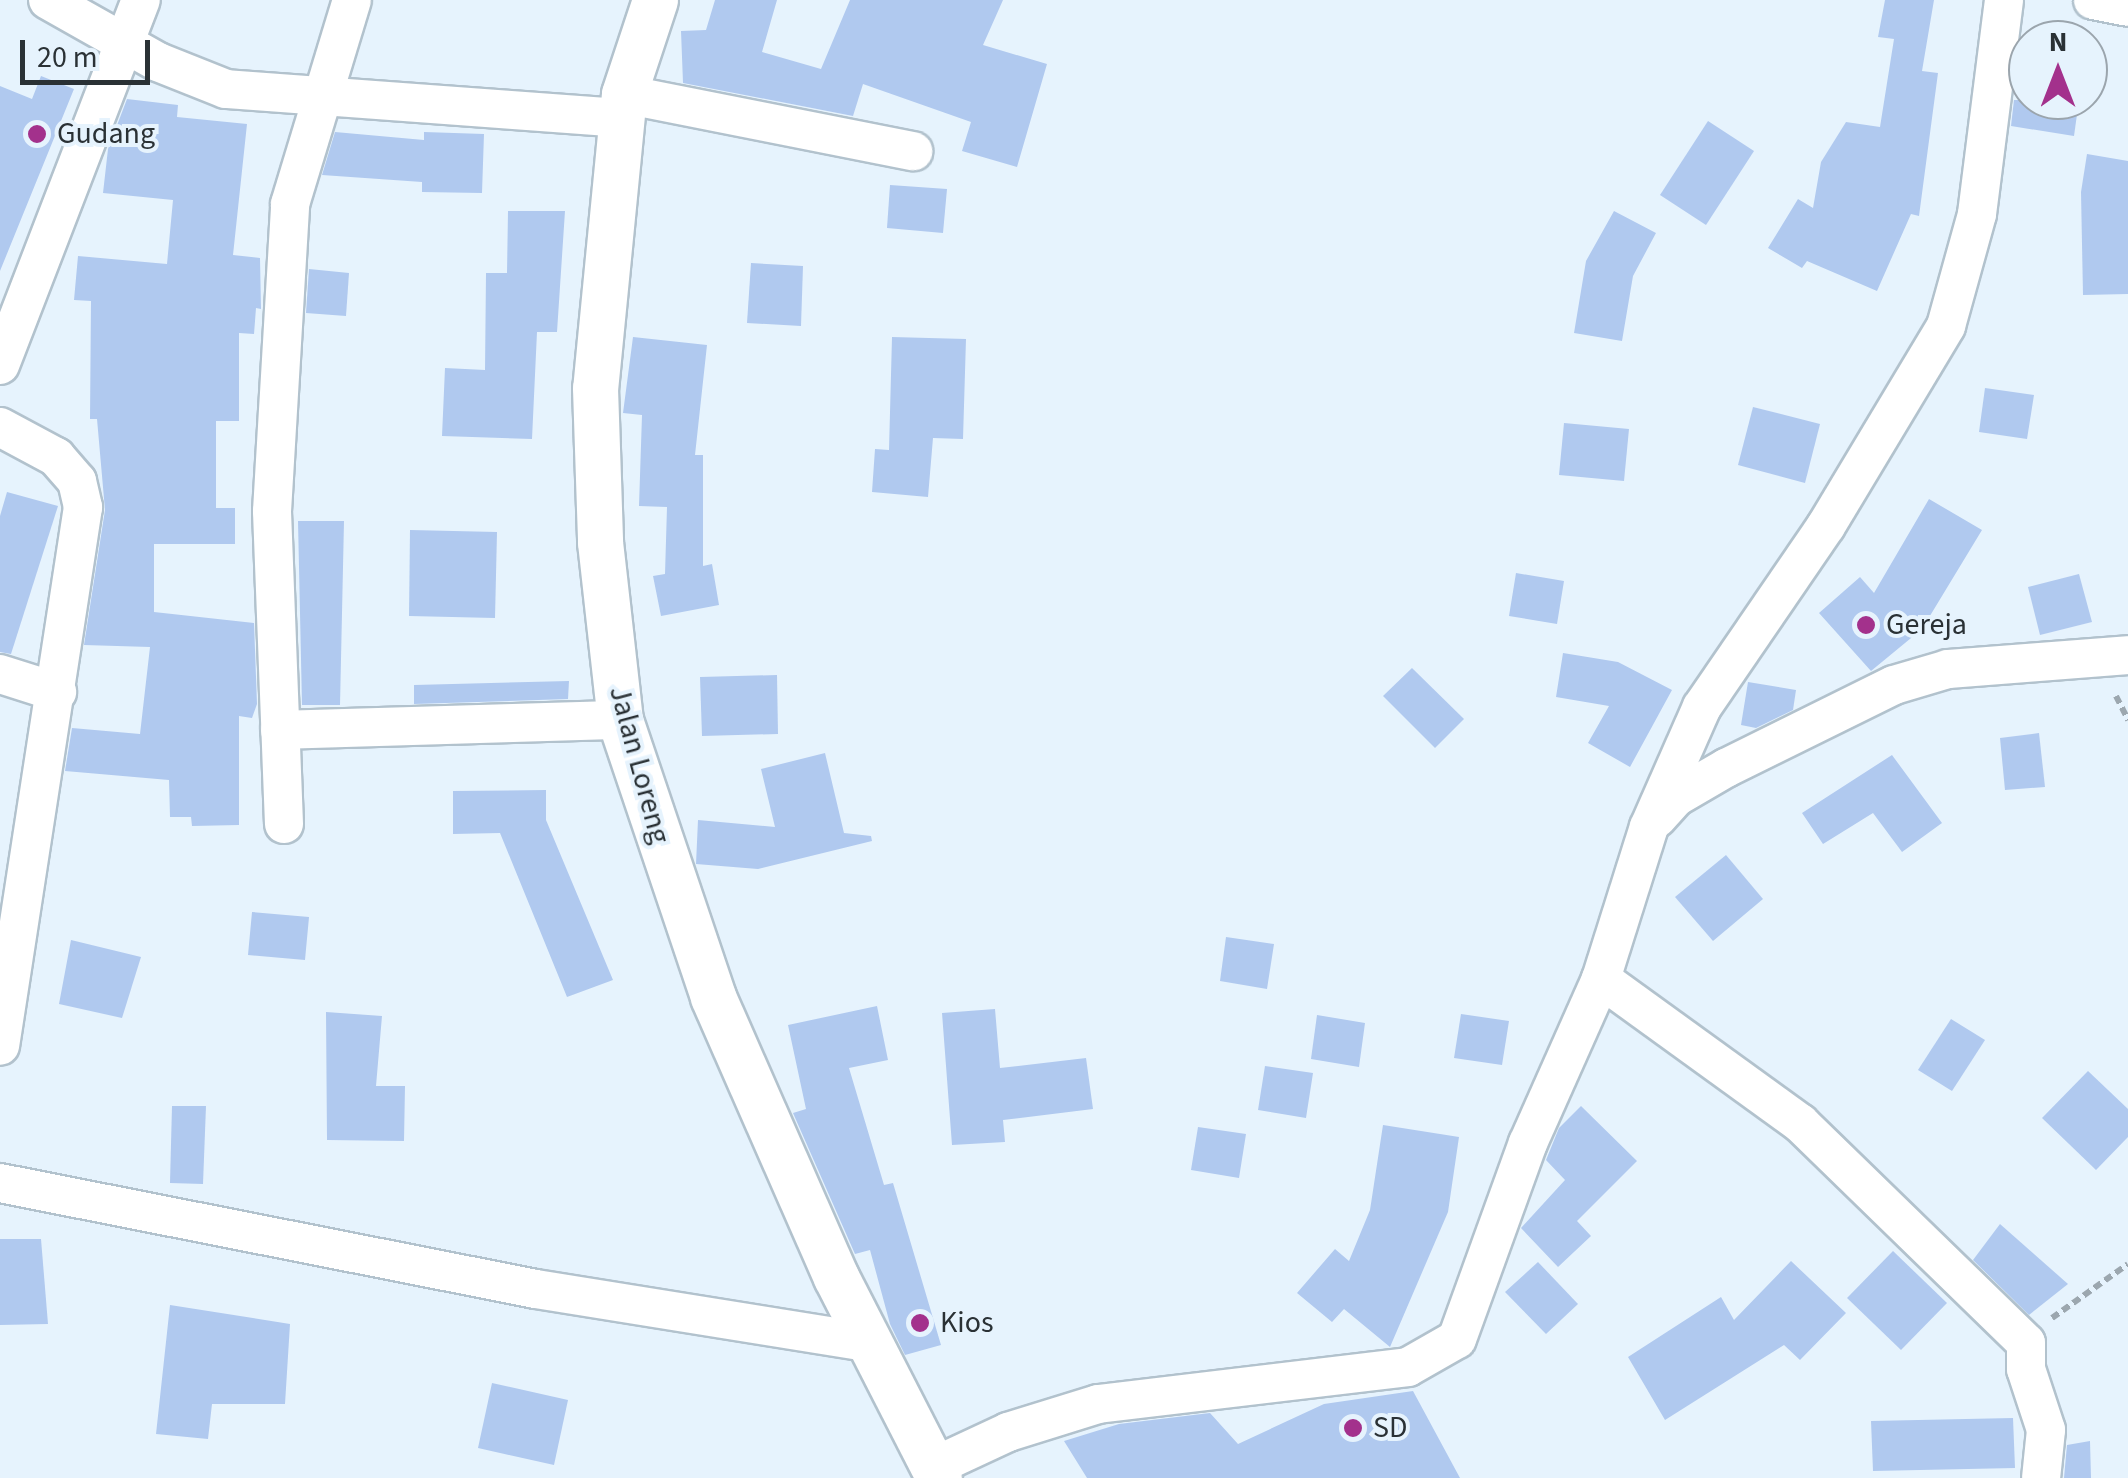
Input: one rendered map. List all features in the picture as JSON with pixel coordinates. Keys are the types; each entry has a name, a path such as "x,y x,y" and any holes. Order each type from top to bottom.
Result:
{"street":[{"path":"48,0 126,45 226,88 324,96 623,106 912,151"},
{"path":"0,365 141,0"},
{"path":"284,824 272,512 290,204 352,0"},
{"name":"Jalan Loreng","path":"655,0 623,106 594,388 600,542 620,720 713,997 868,1342 936,1472"},
{"path":"936,1472 1008,1432 1098,1404 1358,1374 1438,1354 1457,1340 1471,1315 1528,1142 1601,978 1649,827 1702,707 1834,514 1946,326 1977,214 2004,0"},
{"path":"2092,0 2128,7"},
{"path":"0,427 56,456 82,492 57,692 0,1046"},
{"path":"1649,827 1676,798 1726,768 1894,686 1948,669 2128,655"},
{"path":"0,674 57,692"},
{"path":"280,730 620,720"},
{"path":"1601,978 1800,1123 2026,1343 2026,1369 2046,1430 2041,1478"},
{"path":"0,1183 536,1289 868,1342"}],"path":[{"path":"2026,1343 2128,1264"}],"building":[{"path":"715,0 777,0 762,52 821,69 850,0 1003,0 983,45 1047,64 1017,167 962,151 971,122 863,84 853,116 683,83 681,31 706,30"},
{"path":"1885,0 1934,0 1922,71 1938,73 1919,216 1911,214 1877,291 1807,261 1802,268 1768,248 1798,199 1813,208 1821,162 1846,122 1880,127 1894,39 1878,37"},
{"name":"Gudang","path":"41,76 74,89 0,271 0,86 32,99"},
{"path":"127,99 178,105 177,117 247,124 233,255 260,258 261,309 256,308 254,334 239,333 239,421 216,421 216,508 235,508 235,544 154,544 154,612 254,623 257,704 252,718 239,716 239,825 192,826 191,817 170,817 169,780 65,771 72,728 140,734 150,647 84,645 105,510 97,419 90,419 91,301 74,300 78,256 167,264 173,200 103,193 108,149"},
{"path":"2012,120 2076,120 2074,136 2011,126"},
{"path":"1708,121 1754,151 1706,225 1660,195"},
{"path":"335,132 424,140 424,132 484,134 482,193 422,192 422,182 322,175"},
{"path":"2087,154 2128,161 2128,294 2083,295 2081,192"},
{"path":"890,185 947,189 943,233 887,228"},
{"path":"508,211 565,211 557,332 537,332 532,439 442,436 445,368 485,370 486,273 507,273"},
{"path":"1614,211 1656,233 1633,276 1622,341 1574,333 1586,261"},
{"path":"751,263 803,266 801,326 747,323"},
{"path":"309,269 349,273 346,316 306,313"},
{"path":"633,337 707,345 695,455 703,455 703,566 712,564 719,605 661,616 653,576 665,574 667,507 639,506 642,415 623,413"},
{"path":"892,337 966,339 963,439 933,438 928,497 872,492 875,449 889,450"},
{"path":"1985,388 2034,395 2027,439 1979,432"},
{"path":"1753,407 1820,424 1805,483 1738,465"},
{"path":"1564,423 1629,429 1624,481 1559,475"},
{"path":"7,492 58,506 11,654 0,652 0,516"},
{"path":"1929,499 1982,530 1922,629 1871,671 1819,613 1860,577 1874,593"},
{"path":"298,521 344,521 340,705 302,705"},
{"path":"410,530 497,532 495,618 409,616"},
{"path":"1516,573 1564,581 1557,624 1509,616"},
{"path":"2079,574 2092,622 2040,635 2028,587"},
{"path":"1563,653 1618,662 1672,690 1630,767 1588,743 1609,706 1556,697"},
{"path":"1412,668 1464,719 1435,748 1383,696"},
{"path":"777,675 778,734 702,736 700,677"},
{"path":"569,681 568,699 414,704 414,685"},
{"path":"1748,682 1796,690 1793,710 1756,728 1741,725"},
{"path":"2039,733 2045,787 2005,790 2000,738"},
{"path":"825,753 844,833 871,836 872,841 758,869 696,864 698,820 775,827 761,769"},
{"path":"1892,755 1942,823 1902,852 1873,813 1823,844 1802,813"},
{"path":"546,790 546,820 613,980 567,997 500,833 453,834 453,791"},
{"path":"1726,855 1763,899 1713,941 1675,897"},
{"path":"252,912 309,917 305,960 248,955"},
{"path":"1226,937 1274,944 1267,989 1220,981"},
{"path":"71,940 141,957 122,1018 59,1004"},
{"path":"877,1006 888,1060 849,1068 884,1185 893,1183 941,1345 905,1355 890,1324 870,1250 855,1254 793,1113 806,1109 788,1025"},
{"path":"995,1009 1000,1068 1086,1058 1093,1109 1003,1120 1005,1142 952,1145 942,1013"},
{"path":"326,1012 382,1016 376,1086 405,1086 404,1141 327,1140"},
{"path":"1461,1014 1509,1021 1502,1065 1454,1058"},
{"path":"1317,1015 1365,1023 1359,1067 1311,1059"},
{"path":"1951,1019 1985,1040 1952,1091 1918,1070"},
{"path":"1265,1066 1313,1073 1306,1118 1258,1110"},
{"path":"2088,1071 2128,1109 2128,1137 2096,1170 2042,1118"},
{"path":"172,1106 206,1106 203,1184 170,1183"},
{"path":"1581,1106 1637,1161 1577,1221 1591,1236 1558,1267 1521,1228 1565,1180 1546,1160 1559,1128"},
{"path":"1383,1125 1459,1137 1448,1212 1390,1347 1344,1309 1332,1322 1297,1293 1335,1249 1349,1261 1370,1210"},
{"path":"1198,1127 1246,1134 1239,1178 1191,1170"},
{"path":"2000,1224 2068,1284 2029,1315 1973,1260"},
{"path":"0,1239 41,1239 48,1324 0,1325"},
{"path":"1893,1251 1947,1303 1901,1350 1847,1298"},
{"path":"1791,1261 1846,1313 1800,1360 1784,1345 1665,1420 1628,1357 1721,1297 1734,1320"},
{"path":"1538,1262 1578,1304 1546,1334 1505,1292"},
{"path":"170,1305 290,1324 285,1404 212,1404 208,1439 156,1434"},
{"path":"492,1383 568,1400 554,1465 478,1448"},
{"name":"SD","path":"1413,1391 1460,1478 1087,1478 1064,1441 1119,1424 1210,1413 1238,1444 1324,1404"},
{"path":"2013,1418 2015,1468 1873,1471 1871,1421"},
{"path":"2090,1441 2091,1478 2064,1478 2067,1445"}],"place":[{"name":"Gudang","path":"37,134"},
{"name":"Gereja","path":"1866,625"},
{"name":"Kios","path":"920,1323"},
{"name":"SD","path":"1353,1428"}]}
